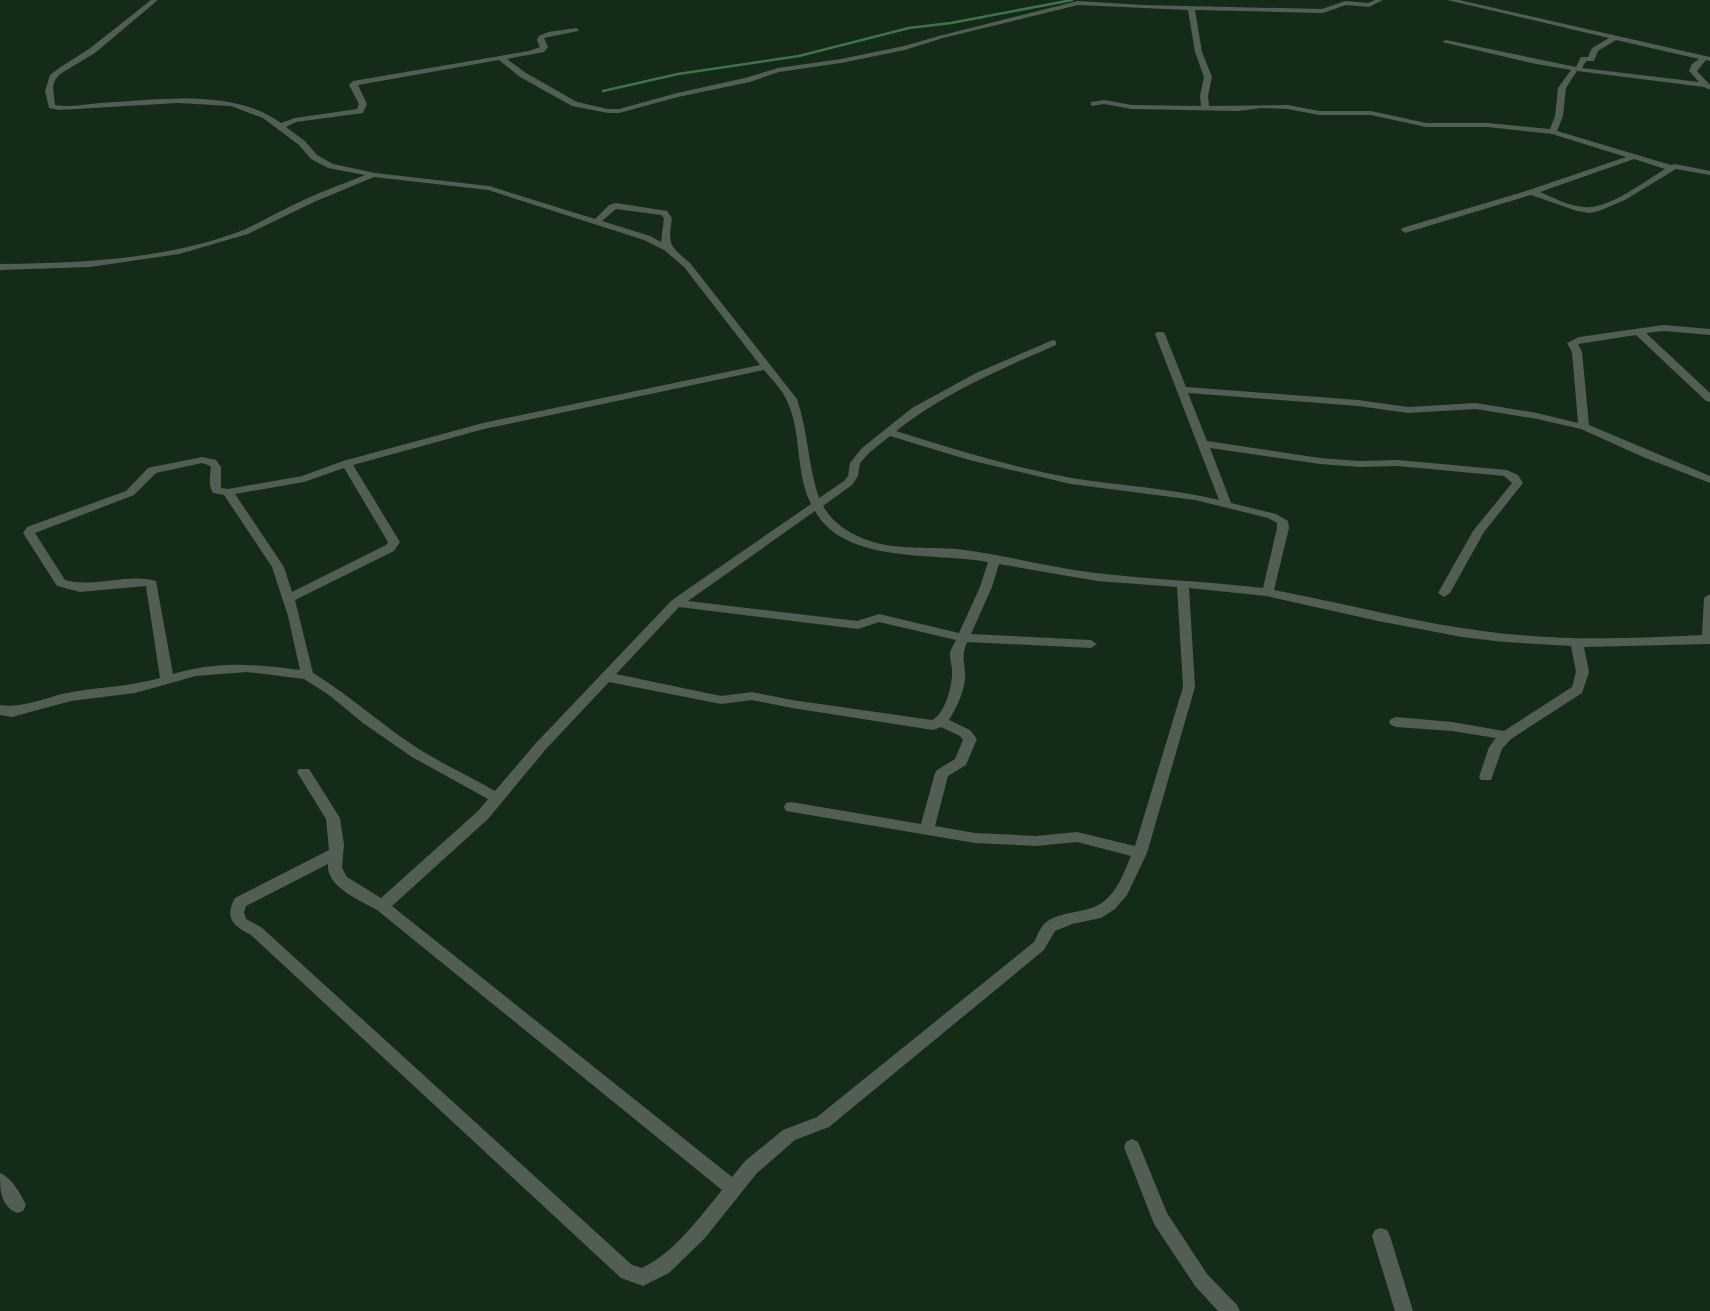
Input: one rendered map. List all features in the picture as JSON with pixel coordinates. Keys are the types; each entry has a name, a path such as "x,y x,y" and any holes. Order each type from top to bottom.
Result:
{"street":[{"path":"155,0 91,52 54,75 50,81 49,89 49,100 52,106 59,108 178,100 232,104 256,111 302,143 314,157 331,166 375,175 489,188 647,238 667,248 687,264 792,399 799,416 807,471 815,506 836,530 865,542 888,548 995,559 1049,570 1098,577 1268,592 1424,627 1502,638 1576,642 1709,640 1710,598"},
{"path":"501,58 523,75 575,104 608,111 620,111 677,95 747,80 778,70 841,61 905,48 941,37 1078,3 1144,7 1323,11 1345,3 1369,5 1380,0"},
{"path":"1450,0 1707,58"},
{"path":"1191,7 1201,66 1208,77 1204,96 1205,108"},
{"path":"280,127 296,120 360,111 363,104 353,85 362,81 449,68 540,50 544,47 540,40 541,37 548,34 576,30"},
{"path":"1553,132 1559,116 1562,88 1584,59 1591,59 1595,50 1615,36"},
{"path":"1446,42 1576,69 1707,87"},
{"path":"1707,58 1695,66 1694,71 1707,87"},
{"path":"1094,104 1104,102 1132,107 1288,107 1319,113 1371,113 1426,125 1488,125 1553,132 1671,168"},
{"path":"1405,230 1532,192 1633,157"},
{"path":"1532,192 1576,208 1591,210 1629,194 1675,166 1710,174"},
{"path":"0,267 60,267 106,263 161,255 190,248 238,235 303,203 375,175"},
{"path":"595,223 612,206 664,213 668,218 665,237 667,248"},
{"path":"1584,427 1577,352 1572,343 1579,340 1663,328 1710,332"},
{"path":"1638,331 1710,399"},
{"path":"1160,334 1226,504"},
{"path":"382,906 483,815 541,746 676,603 848,483 853,476 855,463 866,450 916,410 980,375 1052,344"},
{"path":"167,679 152,584 144,582 80,588 67,586 61,583 29,533 31,529 130,493 152,470 202,460 212,462 216,468 215,486 217,492 228,492 304,479 347,463 483,426 767,366"},
{"path":"1182,390 1358,403 1408,410 1476,406 1537,416 1584,427 1710,480"},
{"path":"889,432 973,458 1071,481 1195,498 1272,516 1282,521 1268,592"},
{"path":"1202,444 1320,461 1398,464 1507,473 1514,477 1518,483 1479,531 1444,593"},
{"path":"289,598 390,548 394,542 347,463"},
{"path":"228,492 278,567 294,616 307,675"},
{"path":"607,676 721,700 752,696 792,704 933,725 941,722 960,681 960,668 956,654 986,587 995,559"},
{"path":"336,853 240,902 237,912 240,923 256,932 627,1272 643,1277 663,1267 699,1232 751,1167 788,1136 823,1122 1039,946 1050,927 1070,918 1096,914 1110,905 1122,891 1140,853 1189,687 1183,583"},
{"path":"676,603 858,625 879,618 964,638 1091,644"},
{"path":"1486,777 1496,747 1506,736 1577,690 1584,678 1583,664 1576,642"},
{"path":"0,710 12,712 35,708 71,697 135,689 196,672 247,668 307,675 334,692 368,720 417,754 497,798"},
{"path":"927,829 942,773 961,762 970,739 965,733 941,722"},
{"path":"1396,722 1441,724 1478,729 1506,736"},
{"path":"304,772 333,818 336,853 335,868 341,881 382,906 734,1189"},
{"path":"791,807 975,838 1036,841 1077,837 1140,853"},
{"path":"1132,1147 1160,1218 1201,1280 1231,1311"},
{"path":"0,1181 17,1205"},
{"path":"1381,1236 1404,1311"}],"waterway":[{"path":"603,91 678,74 799,56 909,28 951,23 1072,0"}]}
